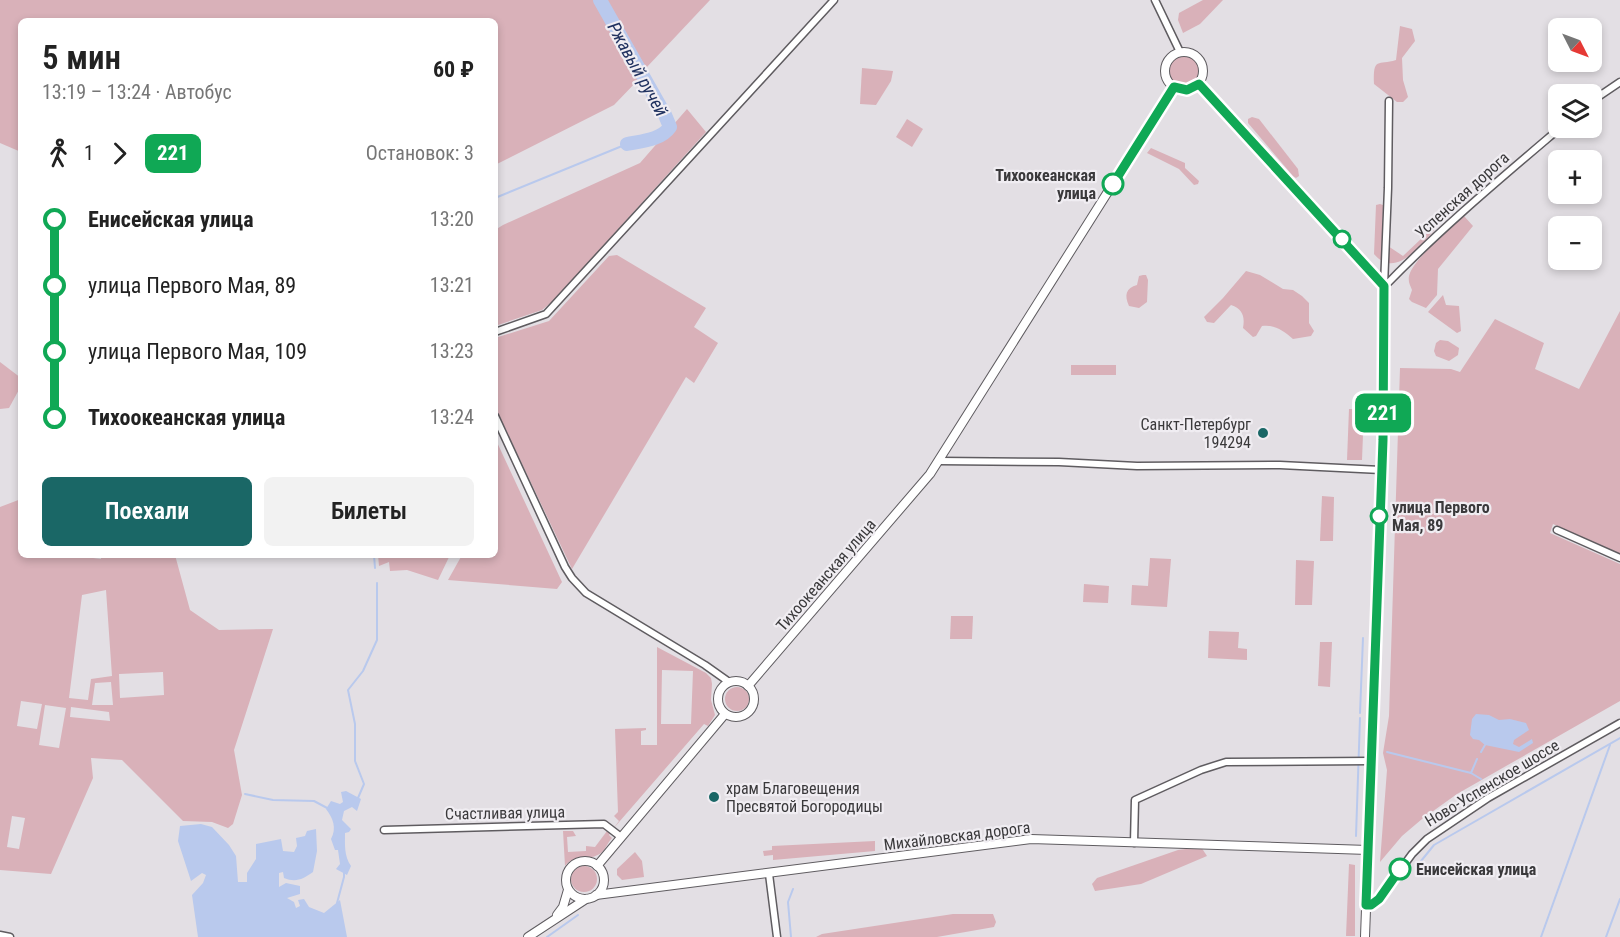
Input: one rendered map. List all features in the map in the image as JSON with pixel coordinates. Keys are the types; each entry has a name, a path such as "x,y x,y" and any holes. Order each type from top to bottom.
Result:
{"street":[{"path":"498,331 546,314 834,0"},
{"path":"1155,0 1180,52"},
{"path":"1180,52 1192,53 1201,61 1204,73 1199,84 1187,90 1174,87 1165,75 1168,60 1180,52"},
{"path":"1602,94 1620,82"},
{"path":"1199,84 1384,286"},
{"name":"Тихоокеанская улица","path":"748,686 904,505 939,460 1174,87"},
{"path":"1365,937 1381,470 1389,101"},
{"name":"Успенская дорога","path":"1384,286 1508,171 1548,138"},
{"path":"498,422 565,567 577,584 586,593 705,664 729,682"},
{"path":"939,460 1137,466 1280,465 1381,470"},
{"path":"1557,530 1620,558"},
{"path":"739,681 748,686 754,699 749,712 737,718 725,714 720,708 718,695 722,687 729,682 739,681"},
{"path":"597,866 725,714"},
{"name":"Ново-Успенское шоссе","path":"1366,905 1371,905 1379,899 1412,854 1427,839 1488,798 1620,723"},
{"path":"1134,843 1135,800 1217,764 1371,761"},
{"name":"Счастливая улица","path":"384,830 604,824 621,837"},
{"name":"Михайловская дорога","path":"596,895 1031,839 1368,850"},
{"path":"554,919 563,907 568,890 566,877 573,865 585,861 597,866 611,888 623,892"},
{"path":"769,874 777,937"},
{"path":"528,937 596,895 603,885 603,877"},
{"path":"568,890 576,897 587,899"},
{"path":"0,935 10,937"}],"shaded area":[{"path":"0,0 594,0 639,79 614,105 498,163 498,18 18,18 18,151 0,143"},
{"path":"607,0 710,0 646,68"},
{"path":"1203,0 1223,0 1200,24 1183,33 1178,20 1179,13"},
{"path":"1400,26 1412,29 1415,41 1402,58 1403,80 1408,97 1403,102 1397,102 1374,84 1374,69 1378,64 1396,60"},
{"path":"1184,56 1195,60 1199,71 1195,82 1184,86 1173,82 1169,71 1173,60"},
{"path":"862,68 893,71 891,81 876,105 860,104"},
{"path":"687,109 706,132 553,301 542,310 498,325 498,228 640,163"},
{"path":"1252,117 1259,119 1298,169 1299,176 1296,178 1293,176 1248,123 1248,119"},
{"path":"907,119 923,129 912,147 896,137"},
{"path":"1151,148 1185,163 1185,168 1199,181 1198,184 1194,185 1179,169 1147,153"},
{"path":"1376,205 1383,205 1382,242 1403,256 1441,220 1440,224 1419,247 1401,261 1392,263 1383,261 1374,254"},
{"path":"1464,216 1473,226 1438,269 1437,295 1426,308 1412,302 1409,299 1412,290 1409,276 1412,269 1433,244"},
{"path":"617,255 706,308 694,327 718,343 694,383 686,377 572,569 498,413 498,337 549,321 609,256"},
{"path":"1246,271 1260,275 1283,289 1293,290 1309,303 1309,323 1314,331 1311,336 1293,339 1279,329 1262,326 1253,337 1243,328 1244,320 1241,311 1231,305 1214,323 1207,322 1204,317"},
{"path":"1146,275 1148,280 1147,302 1139,308 1129,306 1127,292 1137,285 1139,276"},
{"path":"1443,295 1446,305 1459,306 1461,331 1457,333 1428,312"},
{"path":"1620,311 1620,555 1553,524 1550,533 1620,564 1620,701 1457,794 1402,836 1380,862 1387,770 1383,753 1389,716 1400,368 1451,369 1460,372 1495,319 1544,343 1535,369 1579,389"},
{"path":"1440,340 1448,341 1459,348 1458,355 1449,361 1436,356 1434,351 1436,343"},
{"path":"0,362 18,376 18,392 9,408 0,409"},
{"path":"1071,365 1116,365 1116,375 1071,375"},
{"path":"1349,409 1364,409 1362,460 1347,460"},
{"path":"498,444 562,582 557,589 448,580 460,558 498,558"},
{"path":"1322,496 1334,497 1333,541 1320,541"},
{"path":"18,500 18,558 176,558 190,610 219,630 273,629 234,750 242,795 233,824 228,828 212,822 183,821 122,760 91,758 93,778 51,874 0,870 0,507","holes":["106,590 112,676 91,679 88,700 69,698 82,595","163,672 164,695 120,698 119,674","111,682 113,705 92,705 95,683","21,701 42,704 37,729 17,726","45,705 66,708 59,748 39,745","71,707 109,712 110,721 70,717","12,816 25,818 19,849 7,847"]},
{"path":"378,558 449,558 438,580 407,570 390,571 389,562 379,566"},
{"path":"1150,558 1171,559 1167,607 1131,605 1132,585 1148,586"},
{"path":"1296,560 1314,561 1312,605 1295,605"},
{"path":"1084,584 1109,586 1108,603 1083,602"},
{"path":"951,616 973,616 972,639 950,639"},
{"path":"1209,631 1239,632 1238,648 1247,649 1247,660 1208,658"},
{"path":"1320,642 1332,642 1330,687 1318,686"},
{"path":"657,647 706,673 711,678 711,700 715,715 708,726 704,724 613,829 619,821 614,816 618,812 615,729 646,728 641,731 641,745 657,745","holes":["662,670 693,671 691,724 661,724"]},
{"path":"737,687 746,690 749,699 746,708 737,711 728,708 725,699 728,690"},
{"path":"563,831 573,831 576,836 567,837 568,852 586,851 586,846 595,847 607,831 611,832 609,835 612,838 604,850 596,856 573,860 565,866"},
{"path":"875,841 875,851 773,860 773,855 764,856 763,851 772,850 772,846"},
{"path":"1201,847 1207,856 1141,884 1095,891 1092,884 1097,878 1178,850"},
{"path":"635,852 642,861 644,877 622,880 617,875 617,869"},
{"path":"1349,864 1355,865 1355,936 1346,936"},
{"path":"584,866 593,870 597,879 593,888 584,892 575,888 571,879 575,870"},
{"path":"953,914 993,914 996,922 994,927 937,937 816,937 822,934"}],"water":[{"path":"1476,714 1489,715 1499,720 1510,719 1526,723 1529,730 1514,740 1513,744 1519,747 1532,739 1533,743 1519,752 1485,745 1473,739 1470,735 1472,719"},
{"path":"346,791 361,799 357,811 352,807 344,811 342,820 351,829 345,833 346,854 351,866 347,875 336,869 340,864 338,850 335,850 331,839 334,831 333,823 326,809 331,801 340,804 343,802 341,792"},
{"path":"201,824 212,827 229,845 236,856 238,882 247,882 247,873 256,859 256,844 281,839 283,851 294,852 297,846 296,838 305,836 307,831 316,829 317,851 313,872 296,880 284,878 283,872 279,873 279,887 286,883 300,886 300,894 287,898 294,902 296,908 300,906 298,900 304,899 309,907 324,913 340,900 347,937 198,937 192,895 203,883 206,875 202,873 191,881 178,841 180,826"}],"waterway":[{"name":"Ржавый ручей","path":"600,0 670,127 662,135 627,144"},
{"path":"498,197 627,144"},
{"path":"374,558 375,568"},
{"path":"358,798 364,784 355,761 355,724 348,690 363,671 377,640 377,583"},
{"path":"1360,713 1363,638"},
{"path":"1356,836 1360,718"},
{"path":"1421,861 1434,845 1620,738"},
{"path":"1481,752 1485,745"},
{"path":"1541,937 1610,745"},
{"path":"1387,752 1471,773 1477,759"},
{"path":"1471,773 1481,779"},
{"path":"245,794 273,800 314,801 329,809"},
{"path":"337,903 344,871"},
{"path":"791,937 788,902 793,889"},
{"path":"1606,937 1620,899"},
{"path":"547,937 578,915"}],"bus line":[{"name":"221","path":"1113,184 1174,87 1187,90 1199,84 1384,286 1383,440 1377,551 1366,905 1371,905 1379,899 1400,869"}],"place":[{"name":"Тихоокеанская улица","path":"1113,184"},
{"name":"Санкт-Петербург 194294","path":"1263,433"},
{"name":"улица Первого Мая, 89","path":"1379,516"},
{"name":"храм Благовещения Пресвятой Богородицы","path":"714,797"},
{"name":"Енисейская улица","path":"1400,869"}]}
